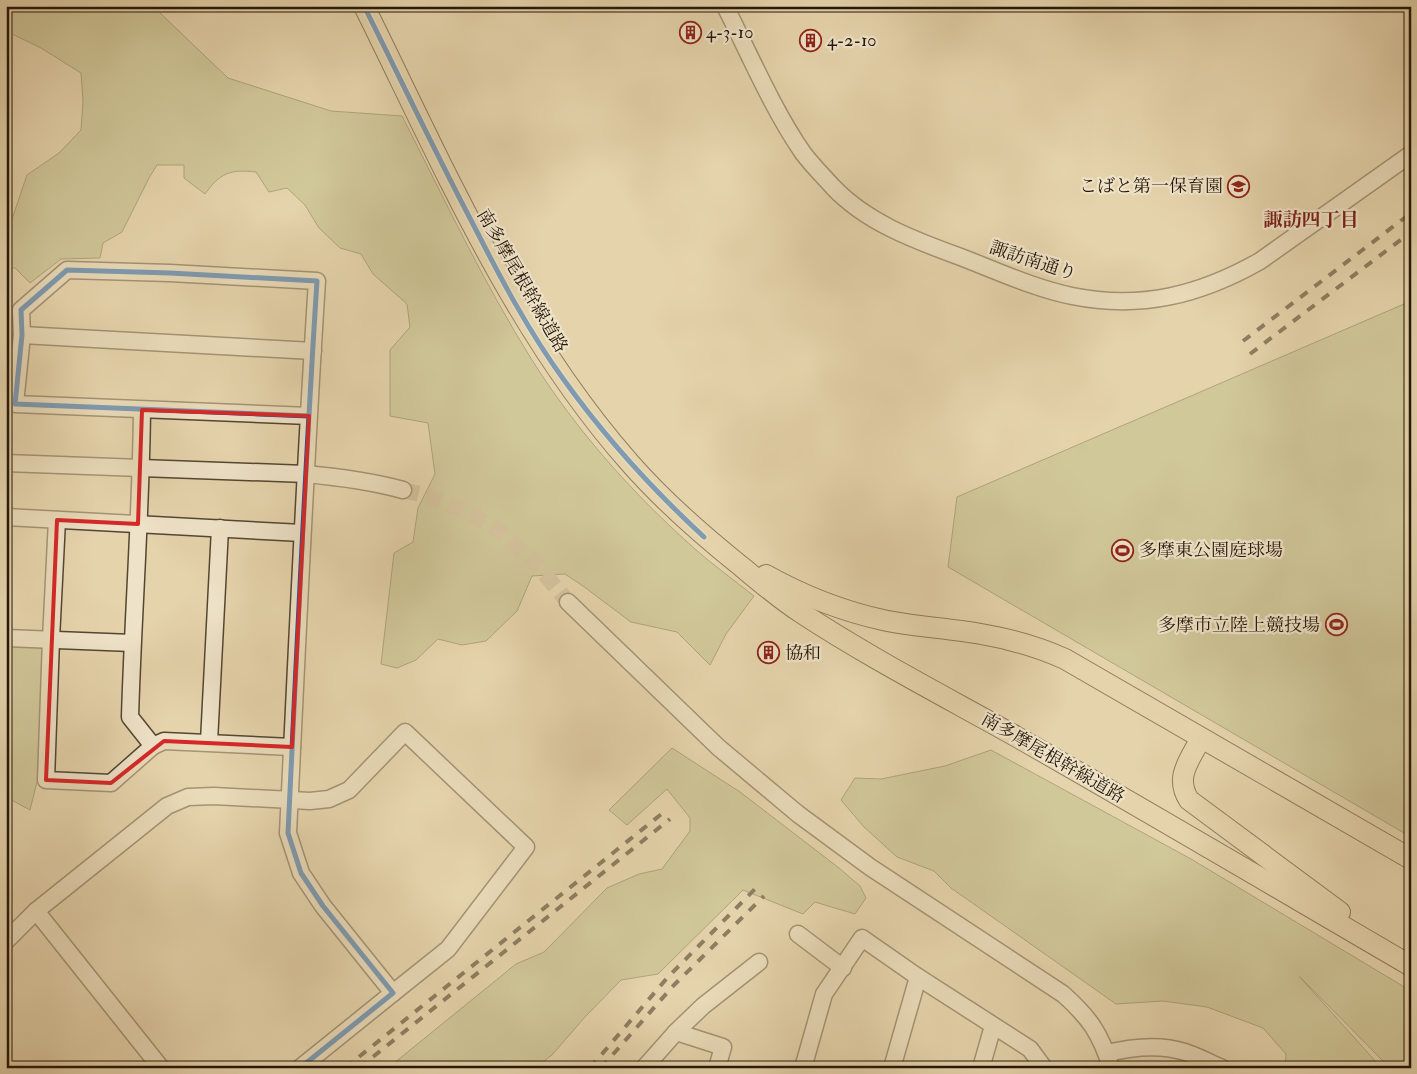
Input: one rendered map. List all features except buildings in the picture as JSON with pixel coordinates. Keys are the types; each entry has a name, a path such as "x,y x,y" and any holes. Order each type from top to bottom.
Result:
{"main road":[{"name":"南多摩尾根幹線道路","path":"364,6 444,170 492,262 543,348 563,378 628,461 704,537 797,610 842,638 1048,755 1402,961"},
{"name":"南多摩尾根幹線道路","path":"704,537 776,581 844,610 885,620 982,634 1046,650 1065,659 1411,859"},
{"path":"1202,738 1184,772 1182,784 1189,800 1318,895 1402,961"}],"street":[{"name":"諏訪南通り","path":"725,6 776,106 804,154 849,202 880,223 913,239 1030,284 1070,296 1096,300 1130,301 1168,298 1197,290 1236,274 1260,261 1411,154"},
{"path":"309,416 14,404 22,335 21,310 67,270 170,273 317,282 312,351 309,416 306,474 302,533 288,834 301,873 323,906 393,993"},
{"path":"22,335 312,351"},
{"path":"142,410 142,469 132,643 130,717 153,746"},
{"path":"6,463 306,474 372,482 403,490"},
{"path":"6,517 302,533"},
{"path":"57,520 46,780 111,783 153,746 164,741 292,747"},
{"path":"209,742 220,528"},
{"path":"568,602 718,748 798,814 870,867 1063,994 1079,1008 1094,1026 1109,1060 1139,1048 1160,1048 1185,1052 1222,1068"},
{"path":"6,638 132,643"},
{"path":"6,942 36,912 167,806 188,797 214,796 310,801 329,799 349,790 406,732 526,846 448,948 300,1068"},
{"path":"36,912 161,1068"},
{"path":"798,934 843,968"},
{"path":"803,1068 824,994 862,938 918,977 1030,1049 1044,1068"},
{"path":"644,1068 676,1032 703,1006 759,962"},
{"path":"892,1068 918,977"},
{"path":"981,1068 993,1026"},
{"path":"676,1032 723,1047 718,1068"}],"highlighted area":[{"path":"142,410 309,416 292,747 164,741 111,783 46,780 57,520 138,524"}],"green space":[{"path":"6,6 157,6 159,12 228,78 331,111 402,116 464,240 497,300 532,360 567,411 607,460 672,528 702,555 754,596 726,634 710,665 677,632 631,622 565,574 532,576 517,611 486,641 462,645 438,639 416,660 397,668 381,664 394,553 413,542 418,508 435,474 428,423 390,416 390,350 410,327 407,304 373,274 361,254 340,248 319,228 305,205 287,188 269,192 256,172 239,171 221,177 205,194 184,178 184,165 157,165 122,232 103,243 100,258 61,259 30,283 15,268 6,268 6,228 9,228 27,175 59,153 81,130 83,101 81,73 41,48 6,31"},
{"path":"1411,301 1411,837 948,567 957,497"},
{"path":"6,644 38,646 45,652 38,778 30,810 6,797"},
{"path":"672,748 740,792 860,886 866,898 855,914 815,902 803,914 743,890 658,974 621,980 552,1055 535,1068 388,1068 516,964 544,952 607,888 639,874 662,869 690,831 690,818 667,789 627,825 609,810"},
{"path":"991,750 1191,859 1411,991 1411,1068 1383,1068 1383,1061 1299,976 1377,1063 1378,1068 1285,1068 1286,1054 1263,1028 1207,1007 1163,1001 1116,1004 951,888 934,871 897,857 864,827 841,800 855,778 881,779 945,766"}],"tunnel":[{"path":"403,490 428,496 462,510 500,531 537,565 568,602"}],"railway":[{"path":"1243,341 1411,213"},
{"path":"1250,354 1411,232"},
{"path":"345,1068 664,812"},
{"path":"359,1068 670,819"},
{"path":"590,1068 668,977 755,889"},
{"path":"601,1068 674,985 764,896"}],"cycle path":[{"path":"364,6 484,246 516,305 551,362 613,442 666,500 704,537"},
{"path":"300,1068 393,993 323,906 301,873 288,833 317,281 170,273 67,270 21,310 22,335 15,404 309,416"}],"place":[{"name":"4-3-10","path":"690,32"},
{"name":"4-2-10","path":"811,40"},
{"name":"こばと第一保育園","path":"1239,186"},
{"name":"多摩東公園庭球場","path":"1123,550"},
{"name":"多摩市立陸上競技場","path":"1336,625"},
{"name":"協和","path":"769,653"}],"district":[{"name":"諏訪四丁目","path":"1311,220"}]}
